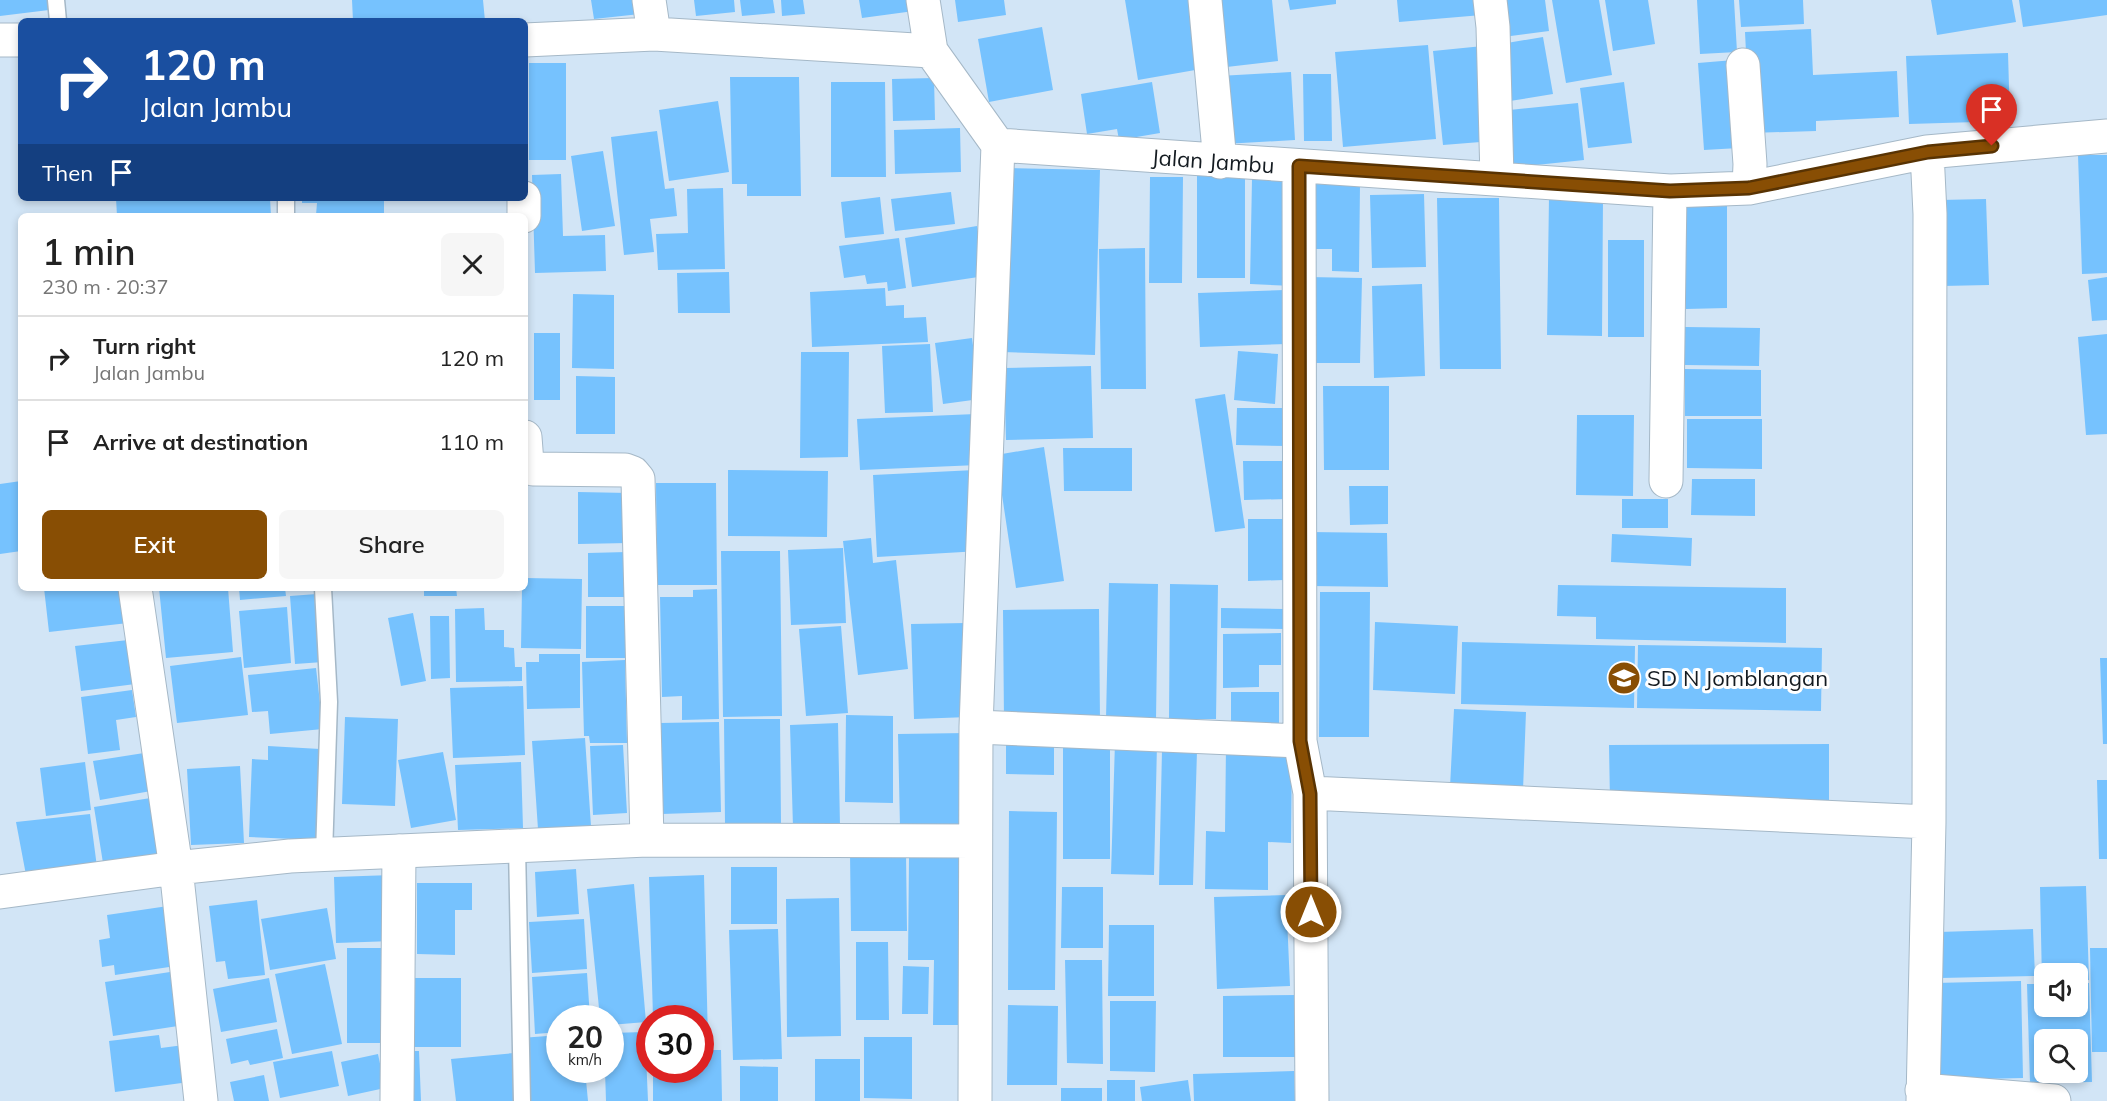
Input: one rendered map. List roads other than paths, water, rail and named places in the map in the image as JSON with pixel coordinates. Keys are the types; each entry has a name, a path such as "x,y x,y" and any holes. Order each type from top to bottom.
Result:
{"street":[{"path":"649,0 654,34"},
{"path":"923,0 931,51 998,145 976,727 975,1101"},
{"path":"1205,0 1220,162"},
{"path":"1490,0 1493,27 1497,178"},
{"path":"528,40 654,34 931,51"},
{"path":"0,40 18,40"},
{"path":"1743,66 1750,164 1749,188"},
{"name":"Jalan Jambu","path":"998,145 1670,191 1749,188 1928,152 2107,136"},
{"path":"1928,152 1930,214 1929,822 1922,1095 2054,1101"},
{"path":"1299,166 1300,741 1310,794 1312,1101"},
{"path":"1666,481 1670,191"},
{"path":"528,464 533,469 625,470 633,473 638,479 647,840"},
{"path":"135,591 176,868 201,1101"},
{"path":"976,727 1300,741"},
{"path":"1310,794 1929,822"},
{"path":"0,892 176,868 290,856 647,840 975,841"},
{"path":"397,1101 399,851"}],"lane":[{"path":"56,0 58,18"},
{"path":"324,591 329,702 324,855"},
{"path":"517,846 522,1101"}],"place":[{"name":"SD N Jomblangan","path":"1624,678"}]}
